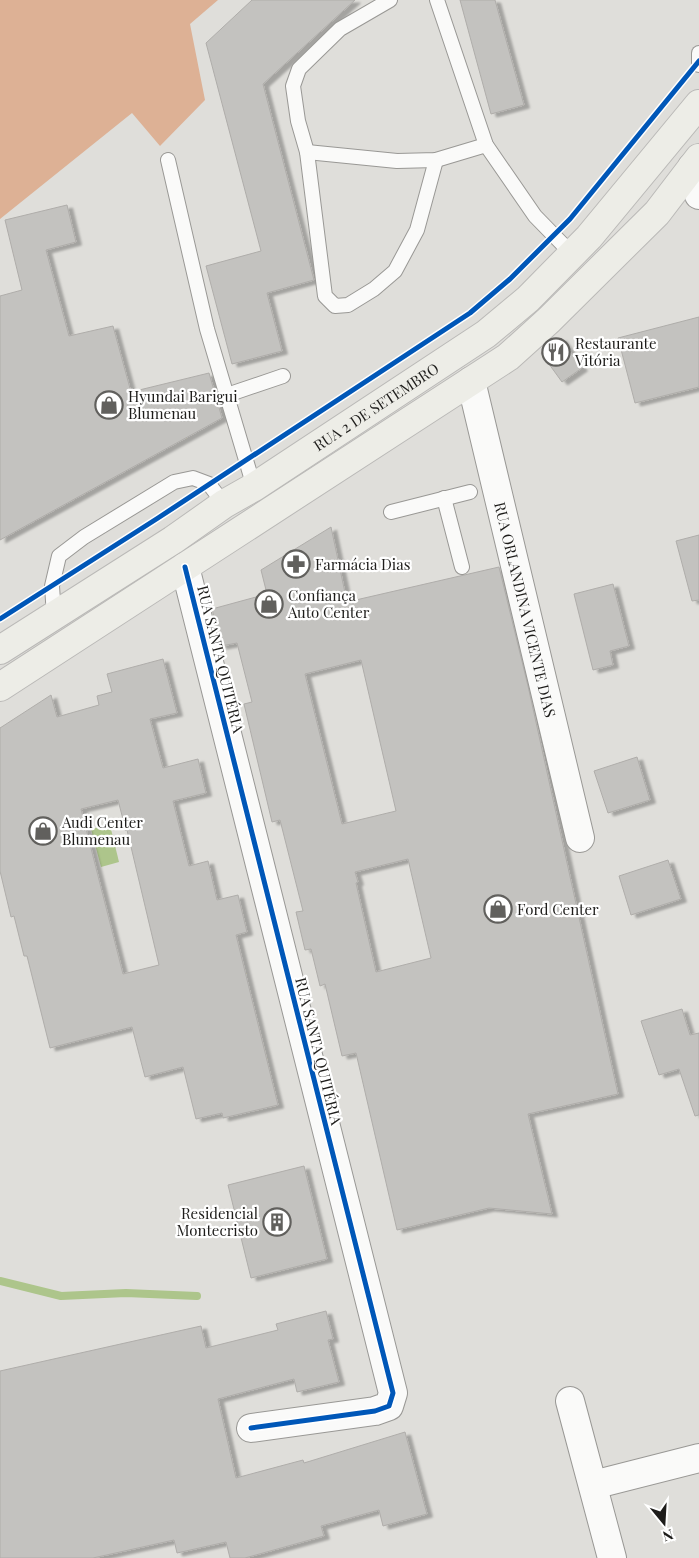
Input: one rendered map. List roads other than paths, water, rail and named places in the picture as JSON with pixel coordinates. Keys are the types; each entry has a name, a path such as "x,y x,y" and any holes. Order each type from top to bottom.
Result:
{"main road":[{"name":"RUA 2 DE SETEMBRO","path":"0,650 173,540 224,504 254,487 486,334 528,299 589,237 699,104"},
{"name":"RUA 2 DE SETEMBRO","path":"0,687 508,357 549,320 657,213 695,162"}],"street":[{"path":"695,162 699,196"},
{"name":"RUA ORLANDINA VICENTE DIAS","path":"471,382 580,838"},
{"name":"RUA SANTA QUITÉRIA","path":"184,567 393,1393 388,1406 375,1411 251,1428"},
{"path":"570,1401 612,1558"},
{"path":"593,1485 699,1458"}],"lane":[{"path":"390,0 340,29 299,69 294,86 298,121 307,152 325,296 335,306 348,306 374,290 395,271 417,230 436,160"},
{"path":"437,0 486,146 535,216 572,254"},
{"path":"699,53 699,65"},
{"path":"307,152 397,161 436,160 486,146"},
{"path":"168,160 207,329 254,487"},
{"path":"227,395 283,376"},
{"path":"54,616 52,586 59,556 84,537 174,482 193,478 209,484 224,504"},
{"path":"391,512 470,492"},
{"path":"444,498 462,567"}],"waterway":[{"path":"0,1281 61,1296 126,1293 197,1296"}],"place":[{"name":"Restaurante Vitória","path":"556,352"},
{"name":"Hyundai Barigui Blumenau","path":"109,405"},
{"name":"Farmácia Dias","path":"296,564"},
{"name":"Confiança Auto Center","path":"269,604"},
{"name":"Audi Center Blumenau","path":"43,831"},
{"name":"Ford Center","path":"498,909"},
{"name":"Residencial Montecristo","path":"277,1222"}]}
